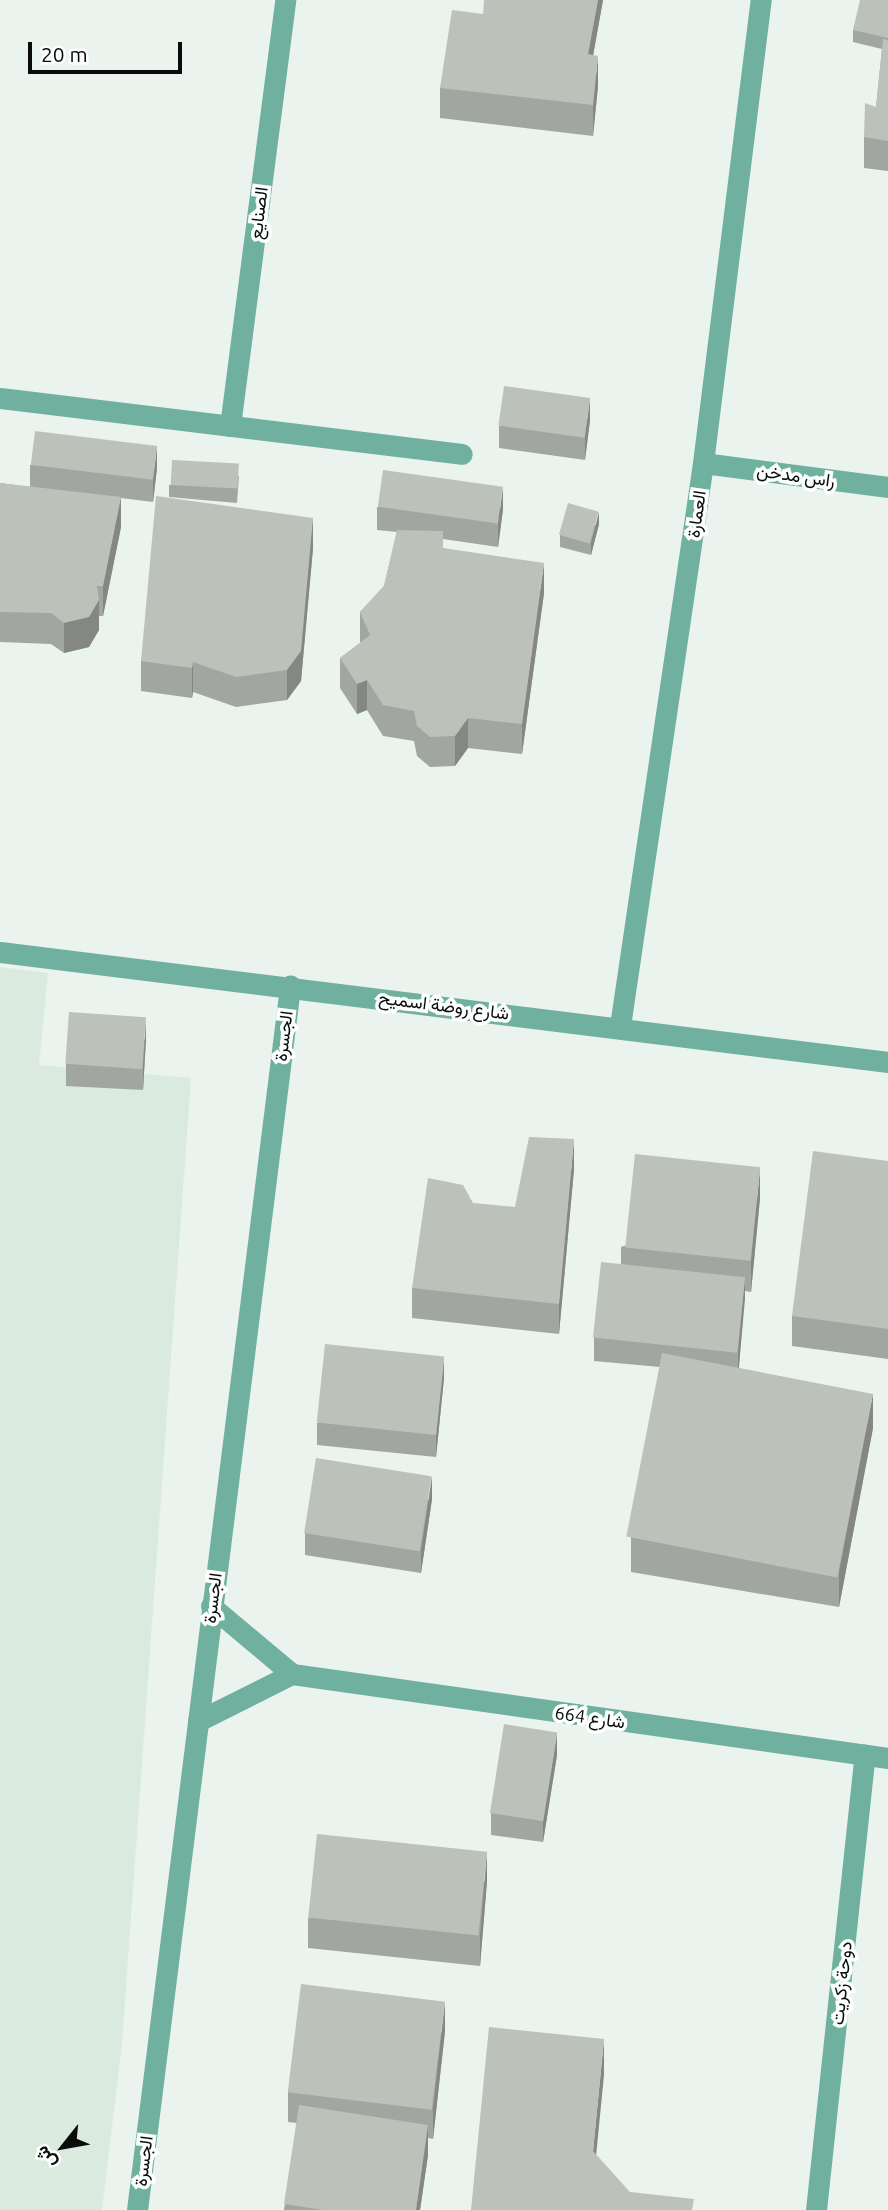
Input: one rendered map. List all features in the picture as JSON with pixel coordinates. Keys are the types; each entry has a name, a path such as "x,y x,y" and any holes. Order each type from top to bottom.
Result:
{"street":[{"name":"الصنايع","path":"230,426 285,0"},
{"name":"العمارة","path":"620,1026 703,463 761,0"},
{"path":"0,398 462,454"},
{"name":"راس مدخن","path":"703,463 888,487"},
{"name":"شارع روضة اسميح","path":"0,952 620,1026 888,1062"},
{"name":"الجسرة","path":"137,2210 290,986"},
{"path":"198,1721 292,1674 211,1606"},
{"name":"شارع 664","path":"292,1674 888,1758"},
{"name":"دوحة زكريت","path":"816,2210 865,1755"}],"shaded area":[{"path":"0,967 48,973 39,1065 191,1078 122,2044 102,2210 0,2210"}],"building":[{"path":"484,0 598,0 588,54 598,56 593,105 440,88 452,10 483,14"},
{"path":"860,0 888,0 888,38 853,30"},
{"path":"883,39 888,40 888,141 864,137 865,103 876,107"},
{"path":"504,386 590,398 585,438 498,426"},
{"path":"35,431 157,446 153,480 31,465"},
{"path":"172,460 239,464 238,488 171,485"},
{"path":"383,470 503,487 498,523 378,507"},
{"path":"0,483 121,497 103,586 97,586 99,600 89,617 64,623 51,613 0,612"},
{"path":"156,496 313,518 301,651 287,670 236,677 193,662 192,668 141,661"},
{"path":"568,503 599,512 590,544 559,535"},
{"path":"397,530 443,531 443,548 544,563 522,724 468,718 455,736 430,737 417,726 414,711 383,705 367,680 357,684 340,658 370,635 360,612 384,586"},
{"path":"69,1012 146,1017 142,1069 65,1064"},
{"path":"529,1137 574,1139 559,1304 412,1288 428,1178 463,1185 473,1203 515,1207"},
{"path":"813,1151 888,1161 888,1329 792,1316"},
{"path":"635,1154 760,1167 750,1261 625,1247"},
{"path":"601,1262 745,1277 737,1353 593,1338"},
{"path":"325,1344 444,1357 436,1435 317,1423"},
{"path":"662,1353 873,1394 837,1578 626,1537"},
{"path":"316,1458 432,1476 420,1551 304,1533"},
{"path":"504,1724 557,1732 543,1821 490,1813"},
{"path":"317,1834 487,1852 478,1935 308,1918"},
{"path":"301,1984 445,2002 432,2110 288,2092"},
{"path":"489,2027 604,2039 593,2151 630,2192 694,2199 692,2210 471,2210"},
{"path":"299,2105 428,2125 416,2210 323,2210 284,2204"}]}
